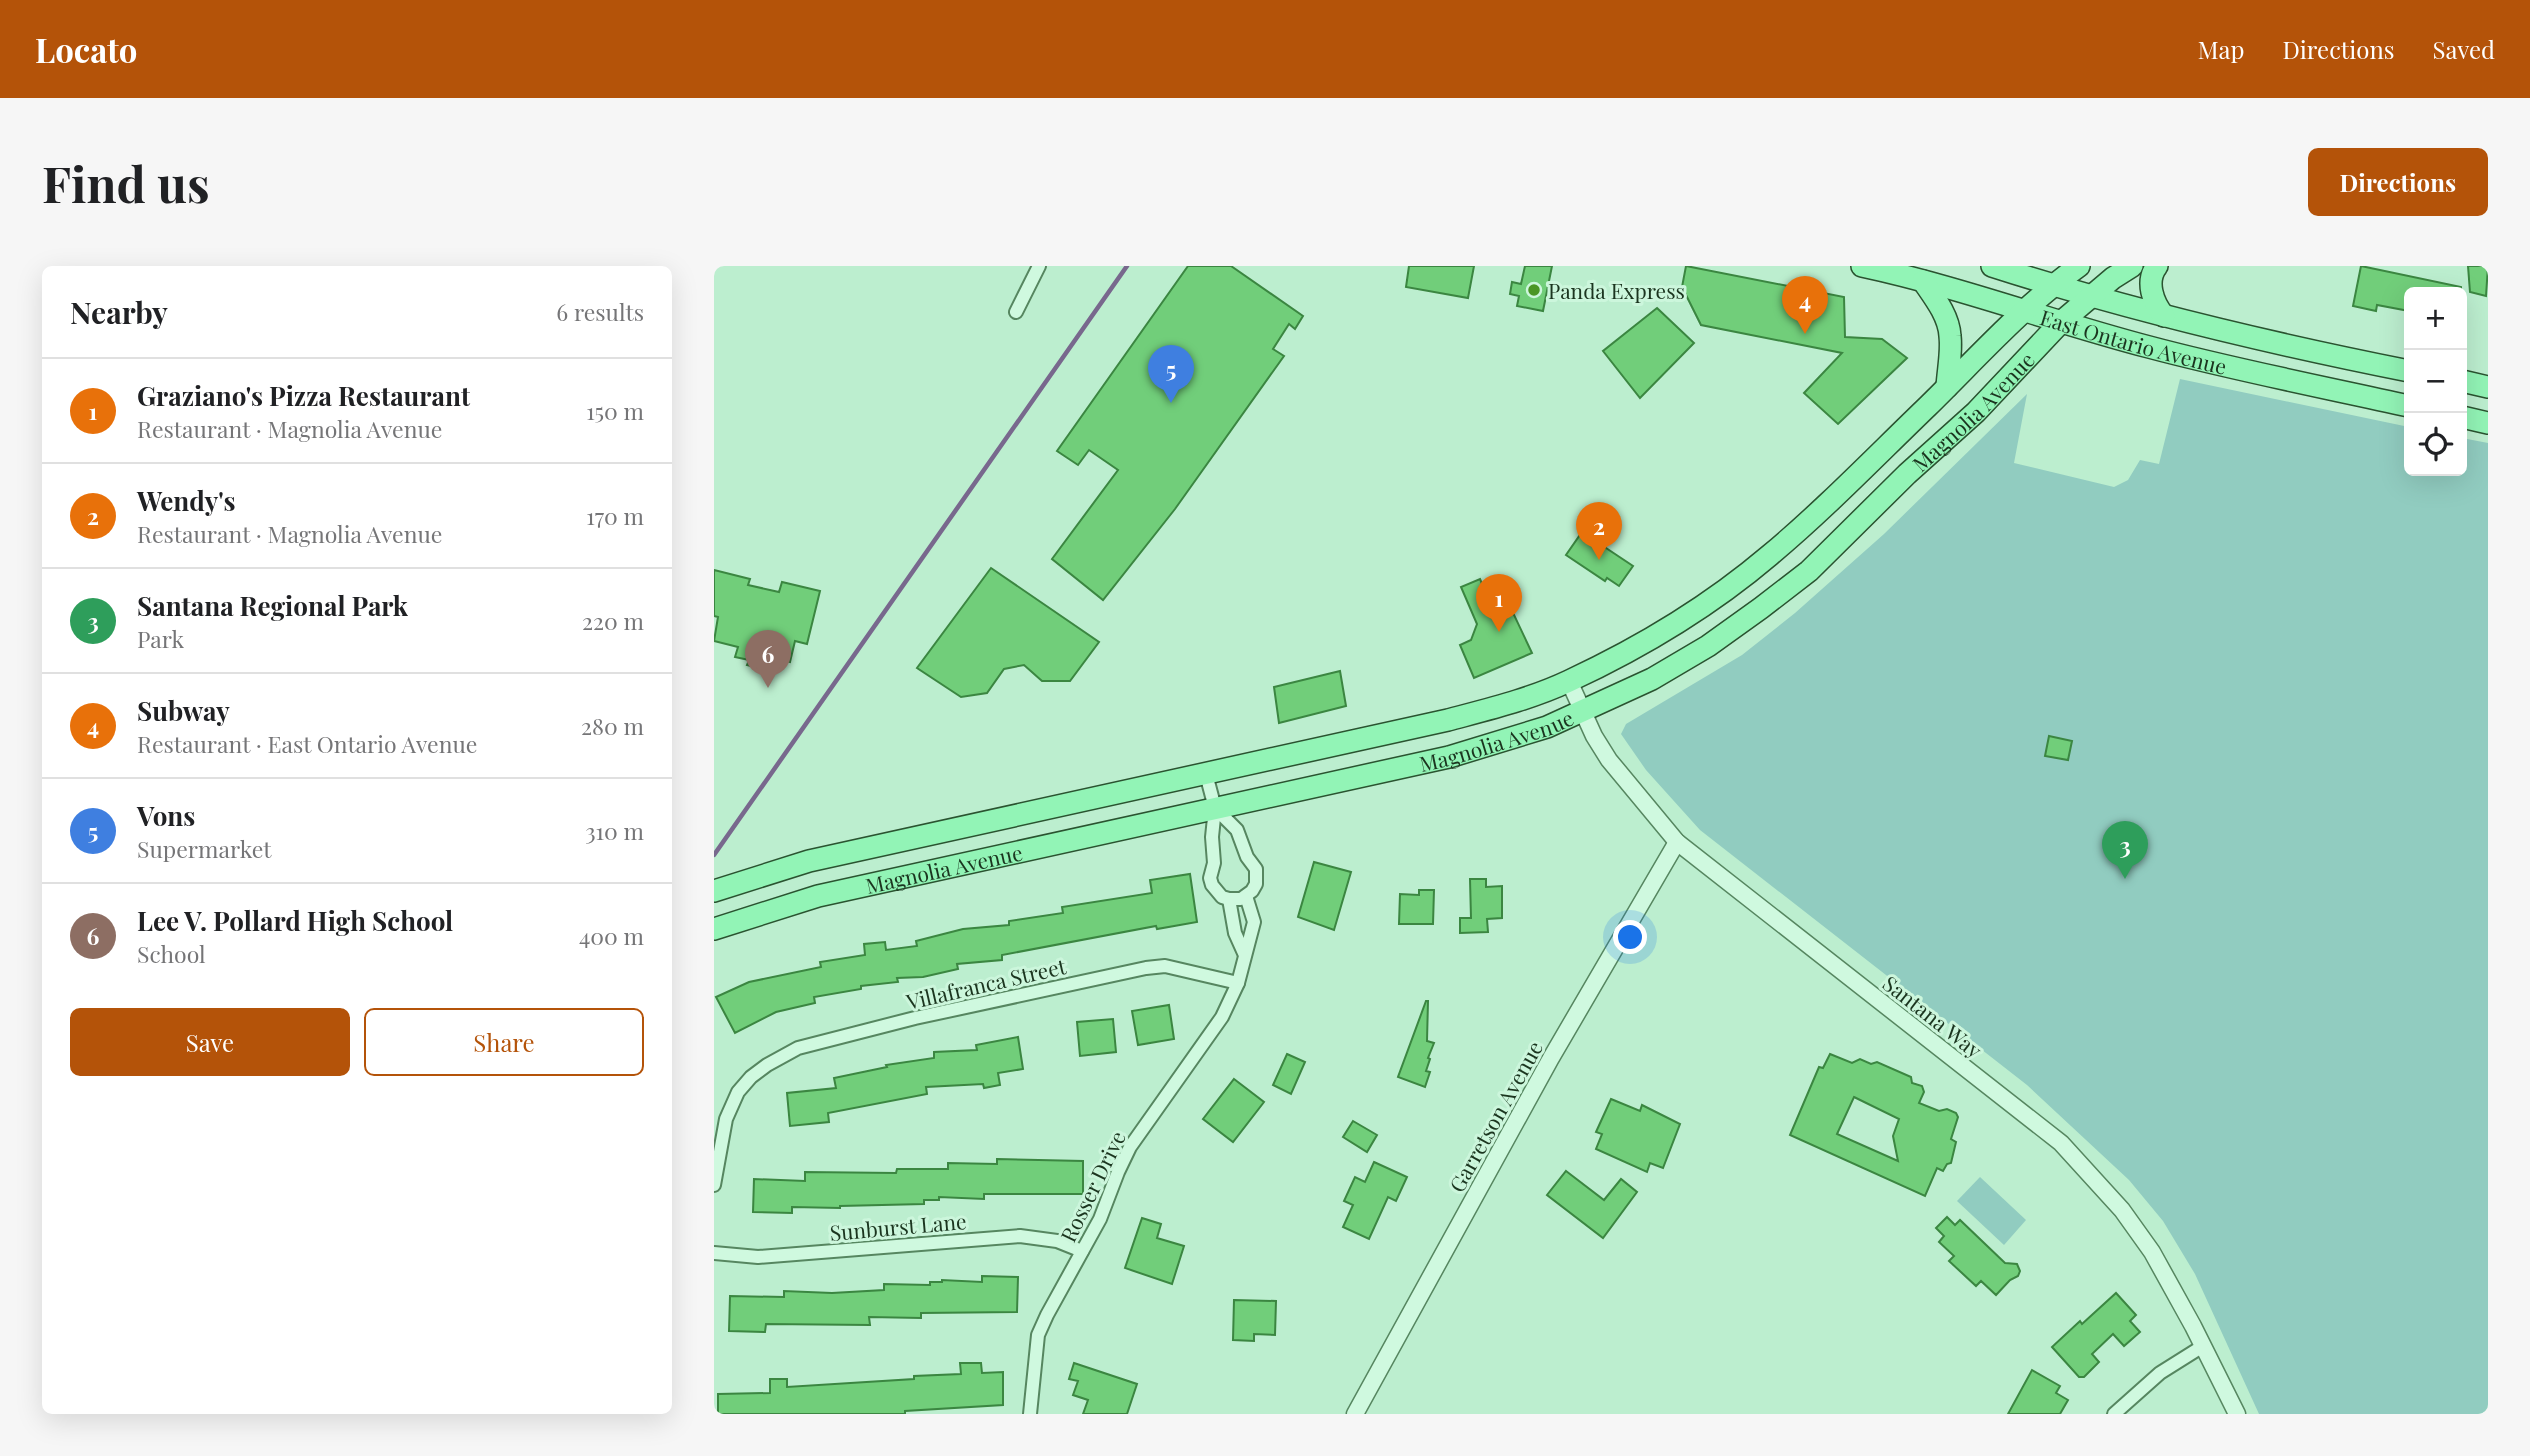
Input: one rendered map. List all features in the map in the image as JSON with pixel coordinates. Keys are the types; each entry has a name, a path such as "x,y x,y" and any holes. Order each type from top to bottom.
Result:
{"main road":[{"name":"East Ontario Avenue","path":"1862,266 2026,310 2060,323 2150,348 2404,405"},
{"name":"East Ontario Avenue","path":"1992,266 2164,316 2292,348 2404,370"},
{"name":"Magnolia Avenue","path":"714,891 808,861 1448,720 1500,706 1569,681 1658,634 1717,596 1771,555 2026,310 2054,284 2079,266"},
{"name":"Magnolia Avenue","path":"714,929 818,896 1449,757 1547,727 1652,679 1708,646 1809,571 1907,474 1976,412 2060,323 2090,296 2132,266"},
{"path":"2157,266 2153,271 2151,288 2155,306 2164,316"},
{"path":"1923,281 1939,304 1948,327 1950,336 1947,387"},
{"path":"2467,382 2488,387"},
{"path":"2467,418 2488,423"}],"street":[{"path":"1016,312 1039,266"},
{"name":"Santana Way","path":"1569,681 1609,760 1677,842 2061,1143 2122,1210 2152,1252 2237,1414"},
{"name":"Rosser Drive","path":"1206,774 1215,808 1212,837 1214,863 1210,878 1216,892 1229,899 1235,933 1244,953"},
{"name":"Rosser Drive","path":"1030,1414 1038,1335 1047,1315 1100,1219 1130,1147 1222,1017 1238,983 1254,922 1247,896 1256,884 1256,869 1247,857 1237,830 1215,808"},
{"name":"Garretson Avenue","path":"1355,1414 1551,1058 1677,842"},
{"path":"1229,899 1247,896"},
{"name":"Villafranca Street","path":"714,1185 726,1119 738,1092 751,1077 767,1065 798,1048 915,1018 1146,968 1166,966 1238,983"},
{"name":"Sunburst Lane","path":"714,1253 758,1256 1020,1236 1057,1241 1082,1251"},
{"path":"2114,1414 2160,1373 2203,1346"}],"shaded area":[{"path":"2180,379 2404,426 2404,476 2467,476 2467,439 2488,443 2488,1414 2259,1414 2195,1274 2163,1221 2129,1180 2027,1085 1700,830 1646,770 1621,734 1626,724 1742,655 1795,613 1884,534 2027,394 2014,463 2114,487 2128,480 2140,460 2159,464"},
{"path":"1980,1177 2026,1220 2004,1245 1957,1201"}],"building":[{"path":"1188,266 1231,266 1303,316 1295,329 1289,324 1273,349 1284,356 1175,509 1103,600 1052,559 1118,470 1089,450 1078,465 1057,451"},
{"path":"1409,266 1474,266 1468,298 1406,287"},
{"name":"Panda Express","path":"1525,266 1552,266 1543,311 1517,306 1519,296 1510,294 1512,282 1521,284"},
{"path":"1686,266 1844,297 1845,337 1882,339 1907,358 1838,424 1804,393 1842,353 1701,325 1682,287"},
{"path":"2361,266 2461,287 2404,287 2404,310 2377,305 2376,311 2353,306"},
{"path":"2468,266 2488,266 2486,296 2470,292"},
{"path":"1657,308 1694,343 1640,398 1603,351"},
{"path":"1582,532 1633,566 1619,586 1607,578 1605,581 1566,555"},
{"path":"991,568 1099,642 1070,681 1042,681 1024,665 1004,669 987,693 961,697 917,668"},
{"path":"714,570 750,579 748,585 779,592 782,582 820,591 807,644 795,641 790,662 763,655 760,668 747,665 749,660 735,657 738,647 714,641 718,617 714,616"},
{"path":"1480,579 1491,606 1507,600 1532,653 1474,678 1460,645 1471,640 1477,624 1461,587"},
{"path":"1340,671 1346,706 1279,723 1274,687"},
{"path":"2049,736 2072,741 2068,760 2045,756"},
{"path":"1314,862 1351,872 1334,930 1298,917"},
{"path":"1190,874 1197,922 1157,929 1156,926 1002,955 1002,960 957,964 958,969 923,977 897,978 898,982 861,986 861,989 814,997 815,1003 776,1012 735,1033 716,997 749,982 821,967 820,962 865,955 864,944 885,942 886,950 917,946 916,941 963,929 1009,925 1009,921 1063,913 1062,907 1152,893 1150,880"},
{"path":"1470,879 1486,879 1486,887 1502,886 1502,918 1487,919 1488,932 1460,933 1460,918 1471,918"},
{"path":"1419,890 1434,890 1433,924 1399,924 1400,894 1419,895"},
{"path":"1426,1001 1427,1041 1434,1043 1428,1058 1430,1059 1426,1071 1430,1072 1425,1087 1398,1077"},
{"path":"1169,1005 1174,1039 1138,1045 1132,1011"},
{"path":"1113,1019 1116,1052 1080,1056 1077,1022"},
{"path":"1018,1037 1023,1069 998,1073 1000,1085 984,1088 983,1084 926,1087 927,1094 828,1113 829,1122 790,1126 787,1093 836,1088 834,1078 887,1067 886,1065 934,1058 934,1052 977,1050 976,1045"},
{"path":"1287,1054 1305,1062 1291,1094 1273,1085"},
{"path":"1830,1054 1852,1063 1860,1059 1871,1064 1877,1062 1911,1077 1912,1083 1922,1086 1924,1092 1919,1103 1939,1111 1947,1109 1956,1113 1958,1117 1951,1139 1956,1142 1951,1163 1947,1164 1943,1171 1937,1168 1925,1196 1790,1135 1819,1067 1823,1068","holes":["1854,1097 1899,1119 1893,1136 1898,1161 1837,1134"]},
{"path":"1234,1079 1264,1102 1233,1142 1203,1119"},
{"path":"1611,1099 1640,1111 1642,1105 1680,1124 1663,1168 1650,1163 1647,1172 1596,1149 1602,1134 1596,1132"},
{"path":"1353,1121 1377,1135 1367,1152 1343,1137"},
{"path":"997,1159 1083,1161 1083,1194 984,1194 984,1199 939,1197 939,1200 924,1200 924,1204 792,1207 792,1213 753,1212 754,1179 805,1181 805,1172 896,1173 897,1169 948,1169 948,1163 997,1164"},
{"path":"1374,1162 1407,1177 1396,1201 1388,1197 1369,1239 1343,1227 1353,1205 1344,1201 1355,1177 1365,1182"},
{"path":"1566,1171 1604,1200 1621,1179 1637,1192 1603,1238 1547,1195"},
{"path":"1947,1217 1955,1225 1960,1220 2005,1263 2017,1264 2020,1271 2018,1276 2010,1280 1996,1295 1981,1281 1976,1286 1949,1261 1954,1256 1939,1242 1944,1236 1936,1228"},
{"path":"1142,1218 1161,1224 1157,1238 1184,1246 1172,1284 1125,1268"},
{"path":"982,1276 1018,1277 1017,1312 921,1313 921,1318 869,1317 870,1325 766,1324 765,1332 729,1331 730,1296 784,1297 784,1291 832,1293 884,1290 884,1284 930,1285 930,1282 942,1280 982,1282"},
{"path":"2116,1293 2136,1315 2130,1321 2140,1332 2124,1346 2113,1334 2092,1354 2099,1362 2084,1377 2079,1377 2052,1347"},
{"path":"1234,1300 1276,1301 1275,1335 1254,1334 1254,1341 1233,1340"},
{"path":"960,1363 981,1363 982,1373 1003,1372 1003,1405 905,1411 905,1414 718,1414 718,1394 770,1393 770,1379 787,1379 787,1387 914,1379 914,1376 961,1374"},
{"path":"1074,1363 1137,1384 1127,1414 1083,1414 1088,1400 1073,1395 1078,1381 1069,1379"},
{"path":"2032,1370 2060,1386 2056,1393 2068,1400 2060,1414 2008,1414"}],"waterway":[{"path":"714,855 1127,266"}],"place":[{"name":"Panda Express","path":"1534,290"},
{"name":"Subway","path":"1805,334"},
{"name":"Vons","path":"1171,403"},
{"name":"Wendy's","path":"1599,560"},
{"name":"Graziano's Pizza Restaurant","path":"1499,632"},
{"name":"Lee V. Pollard High School","path":"768,688"},
{"name":"Santana Regional Park","path":"2125,879"}]}
